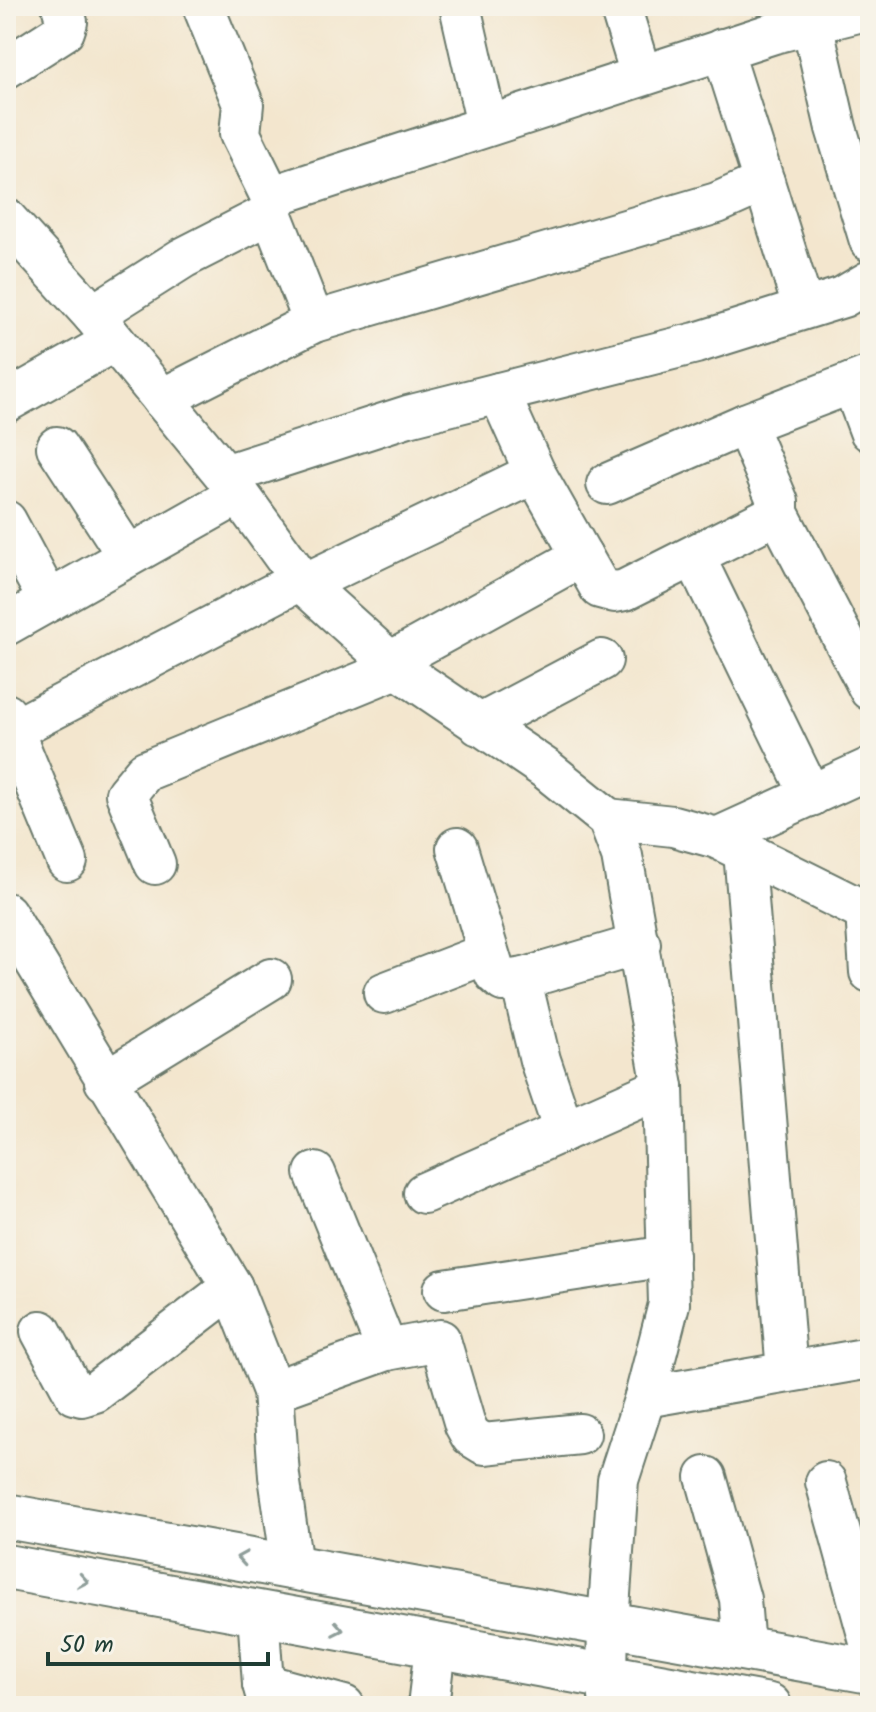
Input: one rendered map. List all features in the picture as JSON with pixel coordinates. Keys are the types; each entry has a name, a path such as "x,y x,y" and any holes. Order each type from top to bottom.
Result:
{"main road":[{"path":"6,1516 291,1558 744,1638 870,1670"},
{"path":"6,1567 435,1648 608,1692 769,1706"}],"street":[{"path":"6,68 64,31 67,22 62,6"},
{"path":"203,6 243,104 240,134 272,207 314,322"},
{"path":"460,6 487,125"},
{"path":"620,6 641,75"},
{"path":"6,402 104,328 183,258 272,207 285,192 722,49 810,14 870,9"},
{"path":"810,14 853,124 870,241"},
{"path":"722,49 803,307"},
{"path":"162,399 314,322 717,203 764,182"},
{"path":"6,219 104,328 232,484 302,582 393,665 546,769 608,819 622,856 663,1087 669,1304 645,1397 618,1480 609,1615 608,1692"},
{"path":"6,625 128,556 232,484 408,416 696,343 803,307 843,297 870,281"},
{"path":"607,484 745,424 861,380 870,431"},
{"path":"499,393 535,473 600,588 615,592 778,513"},
{"path":"745,424 778,502 778,513 864,668"},
{"path":"57,447 128,556"},
{"path":"67,861 10,722 535,473"},
{"path":"6,521 49,601"},
{"path":"155,864 126,794 145,771 393,665 582,556"},
{"path":"694,556 811,796"},
{"path":"479,725 602,660"},
{"path":"730,845 811,796 870,768"},
{"path":"608,819 673,826 730,845 829,893 869,900 870,972"},
{"path":"730,845 787,1372"},
{"path":"457,848 495,974 503,981 525,978 640,944"},
{"path":"6,913 105,1081 160,1163 232,1287 273,1391 279,1476 291,1558"},
{"path":"384,993 488,953"},
{"path":"525,978 523,989 540,1060 564,1131"},
{"path":"105,1081 271,979"},
{"path":"424,1193 663,1087"},
{"path":"315,1173 387,1350"},
{"path":"444,1290 668,1256"},
{"path":"41,1331 75,1394 82,1396 95,1392 232,1287"},
{"path":"273,1391 387,1350 440,1340 471,1436 484,1444 580,1434"},
{"path":"645,1397 870,1358"},
{"path":"706,1477 740,1599 744,1638 870,1650"},
{"path":"826,1482 870,1642"},
{"path":"258,1613 266,1695 344,1706"},
{"path":"428,1706 435,1648"}]}
